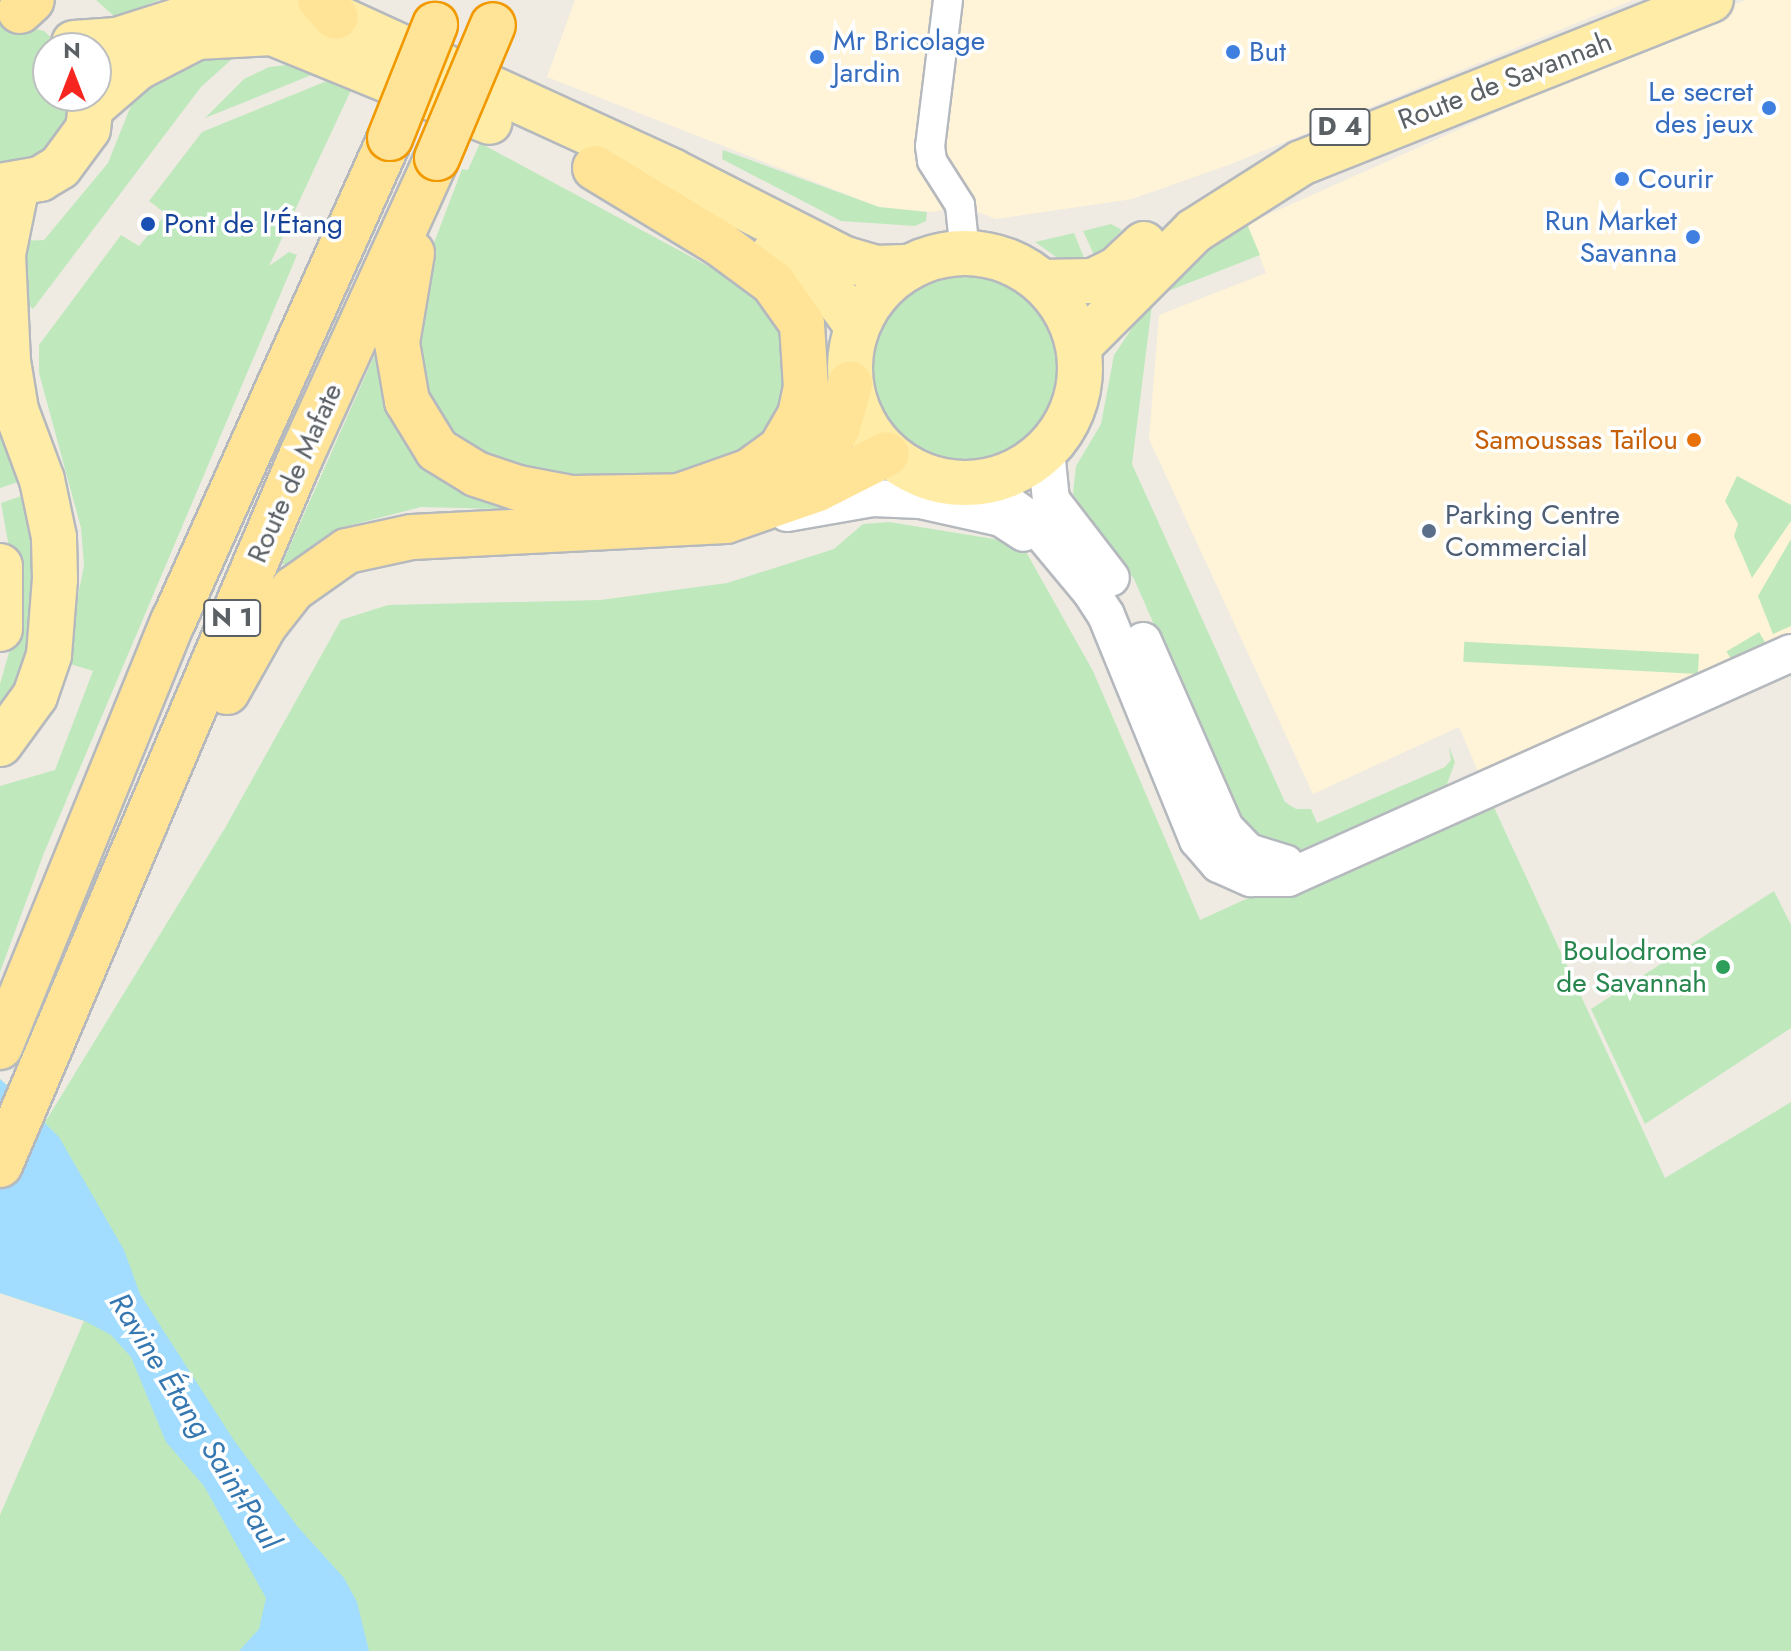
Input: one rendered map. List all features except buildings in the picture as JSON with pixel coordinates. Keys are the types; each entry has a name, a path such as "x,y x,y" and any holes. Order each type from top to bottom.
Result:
{"highway":[{"name":"Route de Mafate","path":"0,1047 173,622 390,138 439,8"},
{"name":"Route de Mafate","path":"0,1165 302,454 437,158 499,13"},
{"path":"437,158 407,270 397,343 407,401 437,450 476,474 518,488 572,498 676,497 744,489 801,468 822,454 838,427 850,384"},
{"path":"595,168 719,243 773,283 802,324 806,387 800,415 780,449 750,471 676,497"},
{"path":"111,904 264,626 313,571 347,551 412,537 726,521 818,489 887,454"}],"main road":[{"name":"Route de Savannah","path":"1042,282 1071,285 1108,275 1206,196 1288,151 1661,0"},
{"name":"Route de Savannah","path":"1079,346 1194,231 1301,163 1711,0"},
{"path":"17,7 63,32"},
{"path":"112,41 211,10 328,8 672,171 845,259 876,268 910,267 965,253 1006,261 1042,282 1065,311 1079,346 1081,368 1072,413 1046,451 1015,472 979,483 939,481 887,454 863,422 850,384 857,326 879,292 910,267"},
{"path":"112,87 137,68 197,37 272,33 595,168 802,266 825,283 857,326"},
{"path":"0,744 35,696 45,669 53,635 55,579 54,537 42,480 16,410 8,361 3,254 9,186 60,167 88,129 91,112"},
{"path":"0,566 0,629"}],"street":[{"path":"948,0 930,146 932,161 960,205 965,253"},
{"path":"1046,451 1051,500 1125,601 1225,828 1248,852 1279,864 1327,860"},
{"path":"979,483 1006,498 1063,558 1106,615 1198,840 1219,864 1251,878 1288,878 1791,653"},
{"path":"726,521 873,498 920,500 1001,518 1063,558"}],"shaded area":[{"path":"575,0 1633,0 1231,164 1132,199 996,219 960,205 934,212 879,207 547,77"},
{"name":"Parking Centre Commercial","path":"1746,0 1791,0 1791,648 1486,790 1459,727 1313,794 1149,439 1159,315 1266,273 1247,224 1527,99 1527,83"}],"green space":[{"path":"96,0 159,0 115,17"},
{"path":"0,21 45,32 32,32 32,112 77,112 75,122 42,161 0,170"},
{"path":"228,47 232,59 201,87 33,309 25,302 21,241 44,240 108,163 134,98 166,78 160,68"},
{"path":"295,64 324,70 205,118 244,79 269,67"},
{"path":"329,80 352,88 269,266 289,252 297,255 44,853 0,972 0,786 55,770 93,671 64,662 84,566 81,528 39,373 39,345 121,235 139,246 166,214 149,201 202,132"},
{"path":"480,143 762,295 781,337 793,337 798,370 772,436 728,463 645,478 560,479 505,470 457,439 427,398 412,301 462,169 468,170"},
{"path":"723,150 879,207 927,212 926,221 915,226 841,221 722,159"},
{"path":"1111,224 1122,230 1095,257 1083,231"},
{"path":"1247,224 1260,255 1153,297 1200,251"},
{"path":"1074,233 1085,260 1063,262 1035,242"},
{"path":"965,264 1004,271 1037,294 1060,327 1067,366 1060,405 1037,438 1004,461 965,468 926,461 893,438 870,405 863,366 870,327 893,294 926,271"},
{"path":"1153,297 1132,464 1285,802 1296,809 1311,809 1317,823 1445,767 1451,760 1449,747 1455,762 1446,787 1293,853 1251,845 1134,579 1073,494 1076,466 1101,424 1114,355"},
{"path":"379,345 393,395 540,510 421,507 340,528 293,565 282,564"},
{"path":"0,407 24,480 0,488"},
{"path":"1737,476 1791,505 1791,521 1752,578 1734,536 1738,524 1725,501"},
{"path":"30,493 44,642 0,729 0,684 12,642 17,593 1,503"},
{"path":"889,522 994,539 1025,550 1093,671 1200,920 1486,790 1665,1178 1791,1102 1791,1651 0,1651 0,1515 84,1321 0,1293 0,1079 47,1119 225,828 341,620 388,605 600,600 727,583 834,549 863,524"},
{"path":"1791,539 1791,626 1773,634 1758,596"},
{"path":"1759,632 1765,642 1733,662 1726,652"},
{"path":"1464,642 1699,654 1698,674 1463,662"},
{"name":"Boulodrome de Savannah","path":"1774,891 1791,925 1791,1028 1645,1124 1591,1009"}],"water":[{"name":"Ravine Étang Saint-Paul","path":"0,1079 59,1137 124,1250 140,1294 233,1439 297,1526 344,1578 357,1602 369,1651 239,1651 259,1629 266,1598 204,1486 166,1442 131,1357 111,1335 85,1321 0,1293"}],"place":[{"name":"But","path":"1233,52"},
{"name":"Mr Bricolage Jardin","path":"817,57"},
{"name":"Le secret des jeux","path":"1769,108"},
{"name":"Courir","path":"1622,179"},
{"name":"Pont de l'Étang","path":"148,224"},
{"name":"Run Market Savanna","path":"1693,237"},
{"name":"Samoussas Taïlou","path":"1694,440"},
{"name":"Parking Centre Commercial","path":"1429,531"},
{"name":"Boulodrome de Savannah","path":"1723,967"}]}
